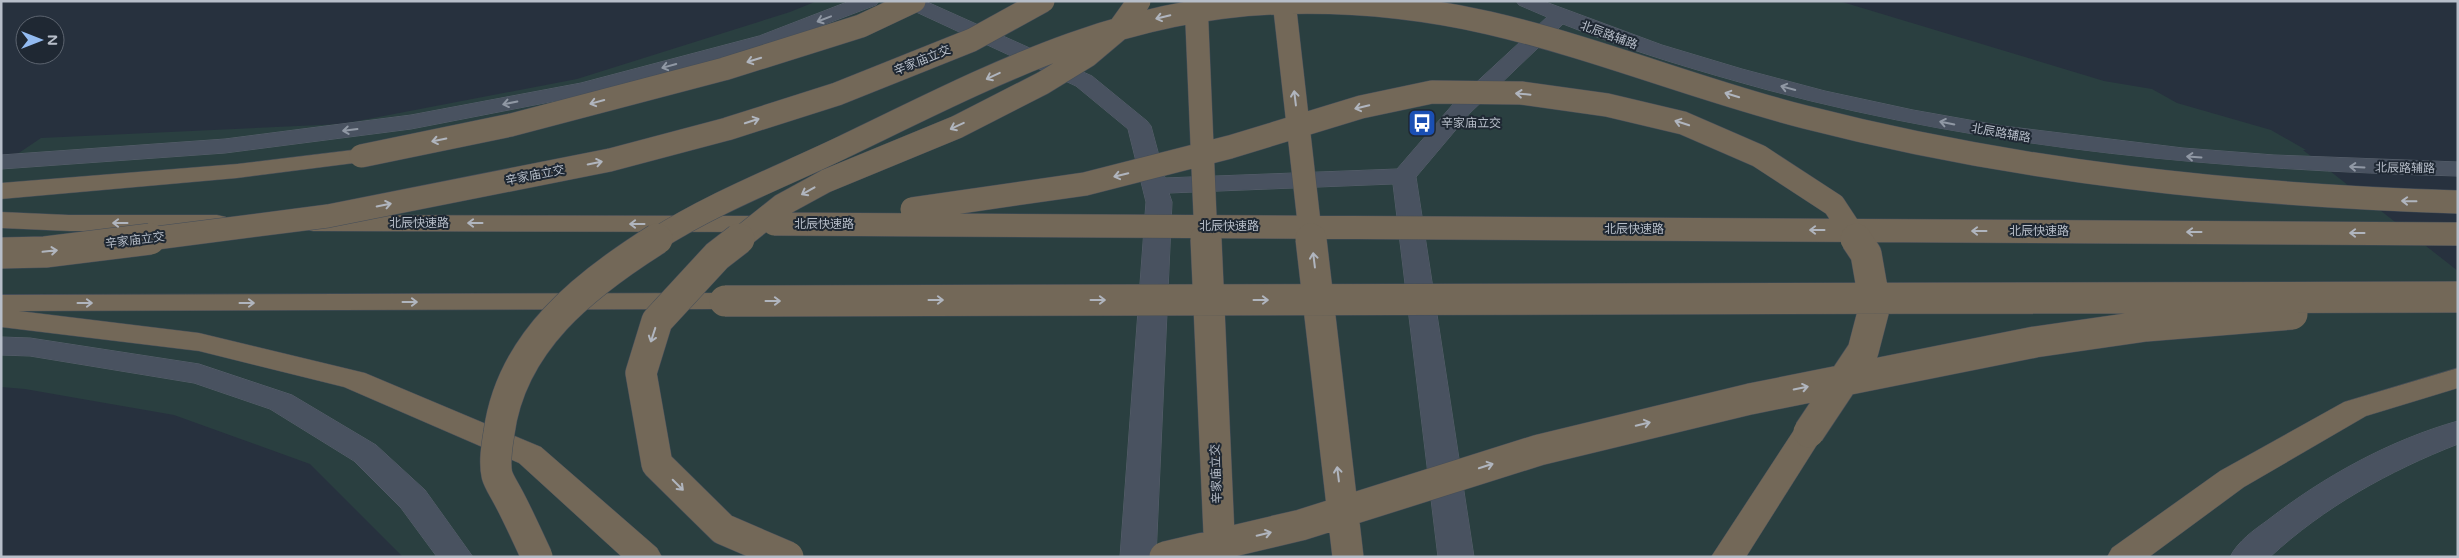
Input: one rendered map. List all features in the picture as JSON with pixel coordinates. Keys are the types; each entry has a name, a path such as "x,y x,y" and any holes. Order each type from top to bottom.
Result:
{"highway":[{"path":"1,191 237,171 361,156 511,125 724,69 861,26 914,1"},
{"name":"辛家庙立交","path":"1,253 45,252 328,216 610,160 727,129 837,94 972,40 1043,1"},
{"path":"788,557 722,529 657,464 641,373 657,321 717,256 782,205 826,181 957,127 1043,83 1087,56 1119,29 1139,1"},
{"name":"辛家庙立交","path":"1196,1 1220,557"},
{"path":"1284,1 1348,557"},
{"path":"1449,1 1492,23 1624,80 1766,121 1911,156 2014,176 2197,202 2458,221"},
{"path":"537,557 498,476 498,419 517,367 553,319 605,273 662,234 744,193 1009,68 1136,23 1183,12 1294,2 1374,5 1442,13 1521,30 1803,117 1950,150 2075,173 2236,191 2370,200 2458,202"},
{"path":"774,224 952,205 1085,184 1230,147 1361,107 1432,92 1521,93 1607,105 1683,123 1759,156 1834,205 1866,254 1876,305 1862,351 1728,557"},
{"name":"北辰快速路","path":"1,220 69,223 774,224 2458,234"},
{"path":"1,303 2458,299"},
{"path":"1165,557 1301,525 1539,450 1750,398 1934,361 2035,342 2146,326 2458,299"},
{"path":"1,318 199,342 354,380 530,455 644,557"},
{"path":"2124,557 2232,479 2355,409 2458,378"}],"main road":[{"path":"1,162 25,162 225,146 411,122 603,84 766,40 869,1"},
{"path":"908,1 1084,81 1139,126 1159,202 1138,557"},
{"name":"北辰路辅路","path":"1526,1 1559,16 1647,48 1764,82 1847,104 2012,136 2188,157 2363,167 2458,169"},
{"path":"1155,186 1404,176 1462,108 1559,16"},
{"path":"1404,176 1456,557"},
{"path":"1,346 30,347 199,374 281,402 365,453 414,499 456,557"},
{"path":"2247,557 2275,530 2356,476 2458,432"}],"green space":[{"path":"817,1 1839,1 2104,81 2152,89 2177,103 2271,130 2306,150 2303,150 2458,271 2458,557 403,557 310,464 174,415 25,389 1,387 1,165 41,138 342,124 577,79 790,12"}],"place":[{"name":"辛家庙立交","path":"1422,123"}]}
